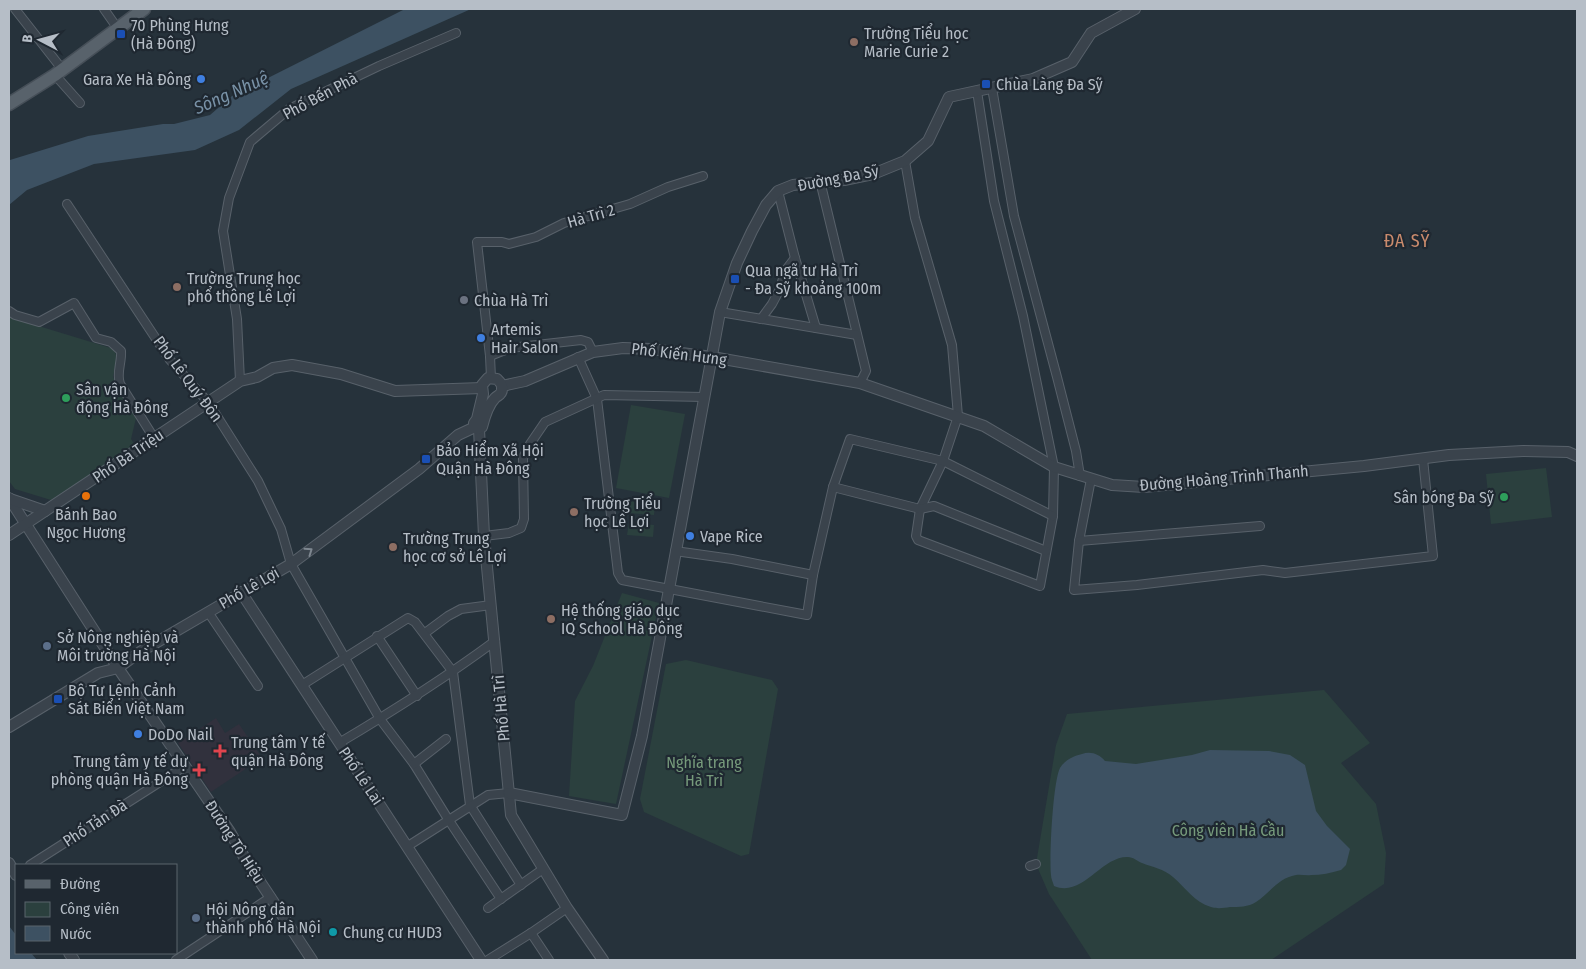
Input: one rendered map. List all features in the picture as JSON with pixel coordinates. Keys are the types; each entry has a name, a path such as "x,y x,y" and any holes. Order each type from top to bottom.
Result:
{"main road":[{"path":"9,104 58,72 144,9"}],"street":[{"path":"14,9 80,103"},
{"path":"104,9 118,29"},
{"name":"Đường Đa Sỹ","path":"508,793 622,815 642,736 720,312 737,263 766,205 778,191 793,185 844,180 873,174 905,161 928,141 949,97 1032,78 1072,62 1091,33 1135,9"},
{"name":"Phố Bến Phà","path":"240,382 237,319 223,231 229,198 250,142 289,110 379,66 456,33"},
{"path":"992,88 1014,216 1076,451 1080,476"},
{"path":"905,161 915,218 952,345 958,416 943,461 920,509 916,536 918,540 1040,586 1053,516 1054,467 1022,316 994,201 977,92"},
{"name":"Hà Trì 2","path":"490,356 477,242 502,242 509,244 536,237 564,223 630,204 668,187 702,176"},
{"path":"820,181 866,371 860,383"},
{"path":"778,191 794,258 816,328"},
{"name":"Phố Lê Quý Đôn","path":"67,204 170,360 208,402 258,481 281,529 290,564 380,718 414,764 448,820 502,899"},
{"path":"760,319 772,304 780,288 785,271 794,258"},
{"path":"9,311 15,315 39,322 74,303 96,338 111,342 121,351 122,358 118,379 154,438"},
{"path":"720,312 857,335"},
{"path":"491,378 490,356 510,348 581,340 588,342 593,352"},
{"name":"Phố Kiến Hưng","path":"502,386 525,381 593,352 623,348 651,349 712,357 860,383"},
{"path":"578,357 596,399 618,573 622,580 807,615 813,575 833,487 850,439 943,461 1053,516"},
{"name":"Phố Bà Triệu","path":"9,535 208,402 240,382 257,377 274,368 292,365 335,373 395,391 482,391"},
{"path":"478,424 494,399 501,393 502,386 500,381 491,378 483,382 482,391 487,397 494,399"},
{"name":"Đường Hoàng Trình Thanh","path":"860,383 984,426 1054,467 1112,485 1144,488 1364,466 1449,455 1523,451 1568,452 1577,456"},
{"name":"Phố Hà Trì","path":"482,391 478,424 484,536 511,815 567,908 603,960"},
{"path":"484,536 509,533 521,528 524,519 522,458 545,422 604,395 704,397"},
{"name":"Phố Lê Lợi","path":"9,727 98,673 118,668 140,652 290,564 419,469 458,435 478,424"},
{"path":"1091,479 1079,541 1074,590 1137,585 1263,570 1285,573 1433,556 1423,458"},
{"path":"833,487 920,509 934,506 1046,551"},
{"path":"9,499 45,511"},
{"name":"Đường Tô Hiệu","path":"9,499 118,668 186,766 312,960"},
{"path":"1079,541 1260,526"},
{"path":"675,551 732,559 813,575"},
{"name":"Phố Lê Lai","path":"241,592 482,960"},
{"path":"425,633 461,609 491,605"},
{"path":"208,612 258,686"},
{"path":"302,685 345,656 408,618 415,622 453,672 470,805 521,885"},
{"path":"377,636 418,696"},
{"path":"339,743 418,696 495,641"},
{"path":"414,764 446,740"},
{"name":"Phố Tản Đà","path":"32,864 186,766"},
{"path":"408,846 488,794 508,793"},
{"path":"488,908 543,868"},
{"path":"176,960 271,897"},
{"path":"488,960 531,934 567,908"},
{"path":"531,934 549,960"}],"shaded area":[{"name":"Trung tâm Y tế quận Hà Đông","path":"216,718 225,733 239,724 262,758 211,792 178,743"}],"green space":[{"name":"Sân vận động Hà Đông","path":"9,317 114,349 117,358 113,377 136,418 131,439 135,445 51,500 15,489 9,481"},
{"path":"631,405 685,414 669,498 616,488"},
{"path":"1546,468 1552,517 1491,524 1486,474"},
{"path":"630,501 655,504 654,515 629,513"},
{"path":"629,523 654,525 653,537 627,535"},
{"path":"622,593 659,603 616,804 569,796 575,701 593,666"},
{"name":"Nghĩa trang Hà Trì","path":"686,660 772,680 778,689 749,854 741,856 644,812 640,799 666,664"},
{"name":"Công viên Hà Cầu","path":"1324,690 1370,743 1341,763 1376,804 1386,853 1384,884 1271,960 1092,960 1049,894 1036,864 1056,745 1067,714"}],"water":[{"path":"405,9 471,9 291,89 239,130 195,150 94,164 27,190 9,205 10,160 88,136 163,124 174,124 210,115 232,96"},
{"path":"1210,750 1269,751 1290,755 1305,765 1316,811 1327,826 1350,849 1346,865 1341,870 1330,873 1298,875 1284,879 1256,902 1240,907 1213,908 1205,905 1169,874 1130,857 1118,858 1074,886 1064,888 1054,886 1051,878 1052,820 1055,788 1060,768 1064,763 1075,756 1085,753 1097,755 1105,761 1136,764 1192,755"},
{"path":"9,926 15,934 15,954 32,954 37,960 9,960"}],"place":[{"name":"70 Phùng Hưng (Hà Đông)","path":"121,34"},
{"name":"Trường Tiểu học Marie Curie 2","path":"854,42"},
{"name":"Gara Xe Hà Đông","path":"201,79"},
{"name":"Chùa Làng Đa Sỹ","path":"986,84"},
{"name":"Qua ngã tư Hà Trì - Đa Sỹ khoảng 100m","path":"735,279"},
{"name":"Trường Trung học phổ thông Lê Lợi","path":"177,287"},
{"name":"Chùa Hà Trì","path":"464,300"},
{"name":"Artemis Hair Salon","path":"481,338"},
{"name":"Sân vận động Hà Đông","path":"66,398"},
{"name":"Bảo Hiểm Xã Hội Quận Hà Đông","path":"426,459"},
{"name":"Bánh Bao Ngọc Hương","path":"86,496"},
{"name":"Sân bóng Đa Sỹ","path":"1504,497"},
{"name":"Trường Tiểu học Lê Lợi","path":"574,512"},
{"name":"Vape Rice","path":"690,536"},
{"name":"Trường Trung học cơ sở Lê Lợi","path":"393,547"},
{"name":"Hệ thống giáo dục IQ School Hà Đông","path":"551,619"},
{"name":"Sở Nông nghiệp và Môi trường Hà Nội","path":"47,646"},
{"name":"Bộ Tư Lệnh Cảnh Sát Biển Việt Nam","path":"58,699"},
{"name":"DoDo Nail","path":"138,734"},
{"name":"Trung tâm Y tế quận Hà Đông","path":"220,751"},
{"name":"Trung tâm y tế dự phòng quận Hà Đông","path":"199,770"},
{"name":"Hội Nông dân thành phố Hà Nội","path":"196,918"},
{"name":"Chung cư HUD3","path":"333,932"}],"district":[{"name":"ĐA SỸ","path":"1407,241"}],"water label":[{"name":"Sông Nhuệ","path":"231,93"}]}
